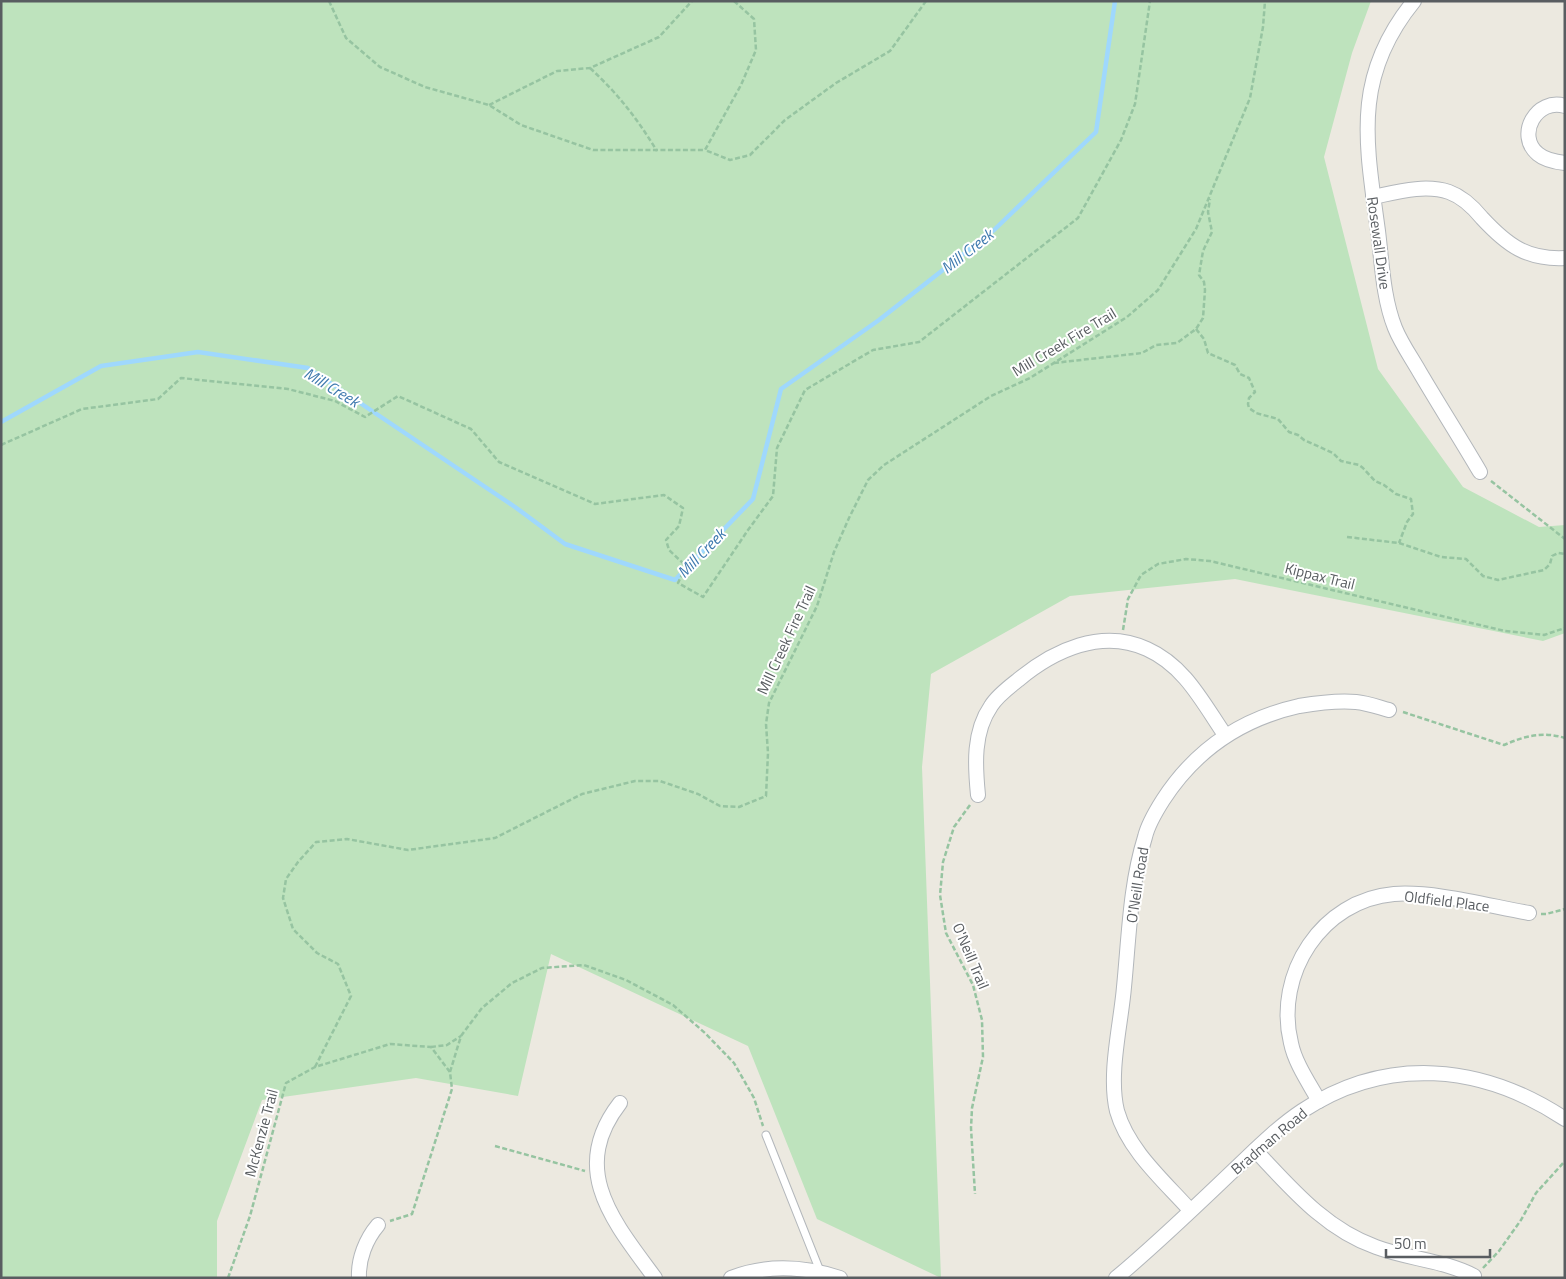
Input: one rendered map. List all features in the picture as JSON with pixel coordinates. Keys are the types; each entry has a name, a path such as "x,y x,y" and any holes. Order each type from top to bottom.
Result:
{"street":[{"name":"Rosewall Drive","path":"1414,1 1392,30 1383,49 1371,84 1368,100 1366,132 1387,296 1396,330 1480,472"},
{"path":"1565,106 1551,105 1541,109 1533,116 1529,136 1532,146 1538,154 1565,163"},
{"path":"1373,196 1426,188 1448,192 1466,201 1500,236 1518,250 1541,257 1565,258"},
{"path":"978,794 976,750 980,728 991,706 1006,689 1029,670 1075,646 1095,641 1121,641 1147,648 1182,672 1225,735"},
{"name":"O'Neill Road","path":"1190,1210 1142,1155 1125,1132 1117,1110 1113,1079 1131,908 1145,835 1176,779 1225,735 1244,724 1268,714 1319,702 1356,702 1389,710"},
{"name":"Oldfield Place","path":"1319,1101 1291,1044 1287,1010 1295,970 1314,936 1326,924 1339,913 1356,904 1394,894 1439,897 1529,913"},
{"name":"Bradman Road","path":"1123,1276 1190,1210 1284,1124 1319,1101 1349,1088 1378,1078 1401,1074 1450,1074 1473,1077 1515,1091 1565,1119"},
{"path":"620,1103 609,1117 604,1129 598,1153 598,1174 602,1194 613,1220 655,1278"},
{"path":"1255,1150 1309,1207 1342,1231 1375,1247 1451,1266 1474,1276"},
{"path":"359,1278 363,1252 370,1234 378,1226"},
{"path":"730,1278 763,1269 790,1267 820,1272 840,1278"}],"lane":[{"path":"766,1135 820,1272"}],"path":[{"path":"329,1 346,38 380,67 425,87 488,104 520,125 593,150 705,150 730,160 750,155 784,120 836,84 890,51 926,1"},
{"path":"488,104 557,71 590,68 659,37 692,1"},
{"path":"705,150 742,85 756,50 754,19 734,1"},
{"path":"1,445 82,409 158,399 181,378 288,389 335,401 365,417 398,396 471,429 499,462 596,504 664,495 683,508 679,526 666,540 669,550 686,566 678,583 703,597 773,496 778,448 806,390 873,350 919,342 1078,218 1122,140 1135,104 1150,1"},
{"name":"Mill Creek Fire Trail","path":"315,1067 351,996 338,964 317,953 293,929 283,898 286,880 298,862 316,842 347,839 408,850 495,838 582,794 636,782 660,781 698,794 720,806 739,807 766,796 768,753 766,724 769,703 818,606 834,552 848,518 868,480 884,465 991,396 1030,378 1127,317 1158,290 1196,229 1250,98 1263,27 1265,1"},
{"path":"590,68 614,90 633,114 657,151"},
{"path":"1052,363 1142,353 1156,345 1177,344 1196,329 1203,318 1205,290 1204,282 1199,275 1203,251 1212,232 1208,212 1211,195"},
{"path":"1196,329 1204,339 1208,353 1235,365 1240,374 1249,378 1255,392 1249,398 1249,408 1256,413 1278,419 1289,432 1298,434 1304,440 1333,453 1341,461 1359,465 1375,482 1384,485 1396,494 1411,499 1413,514 1407,522 1399,543"},
{"path":"1480,472 1565,539"},
{"path":"1347,537 1399,543 1440,557 1466,559 1483,576 1498,580 1544,570 1550,564 1552,556 1558,553 1565,554"},
{"name":"Kippax Trail","path":"1121,641 1128,599 1141,575 1158,564 1186,559 1210,561 1505,631 1544,635 1565,628"},
{"path":"1389,710 1406,713 1504,745 1524,736 1536,734 1547,734 1565,738"},
{"name":"O'Neill Trail","path":"975,1194 970,1128 972,1108 984,1058 982,1020 973,985 946,932 940,895 943,862 954,827 978,794"},
{"path":"1529,913 1546,914 1565,909"},
{"path":"378,1226 412,1214 452,1089 450,1072 462,1036 482,1008 512,983 542,968 584,965 626,980 673,1005 705,1033 734,1063 754,1098 766,1135"},
{"name":"McKenzie Trail","path":"228,1278 250,1216 286,1083 315,1067 390,1044 431,1047 447,1045 462,1036"},
{"path":"431,1047 450,1072"},
{"path":"495,1146 598,1174"},
{"path":"1474,1276 1499,1251 1521,1220 1536,1193 1565,1161"}],"green space":[{"path":"1,1 1371,1 1352,53 1324,157 1378,369 1463,487 1539,527 1565,525 1565,633 1543,641 1235,579 1070,596 931,674 922,767 941,1278 817,1219 748,1046 551,954 518,1096 416,1078 262,1100 217,1221 217,1278 1,1278"}],"waterway":[{"name":"Mill Creek","path":"1,422 101,366 198,352 308,368 515,507 565,544 675,580 753,499 781,389 879,320 994,230 1096,132 1115,1"}]}
